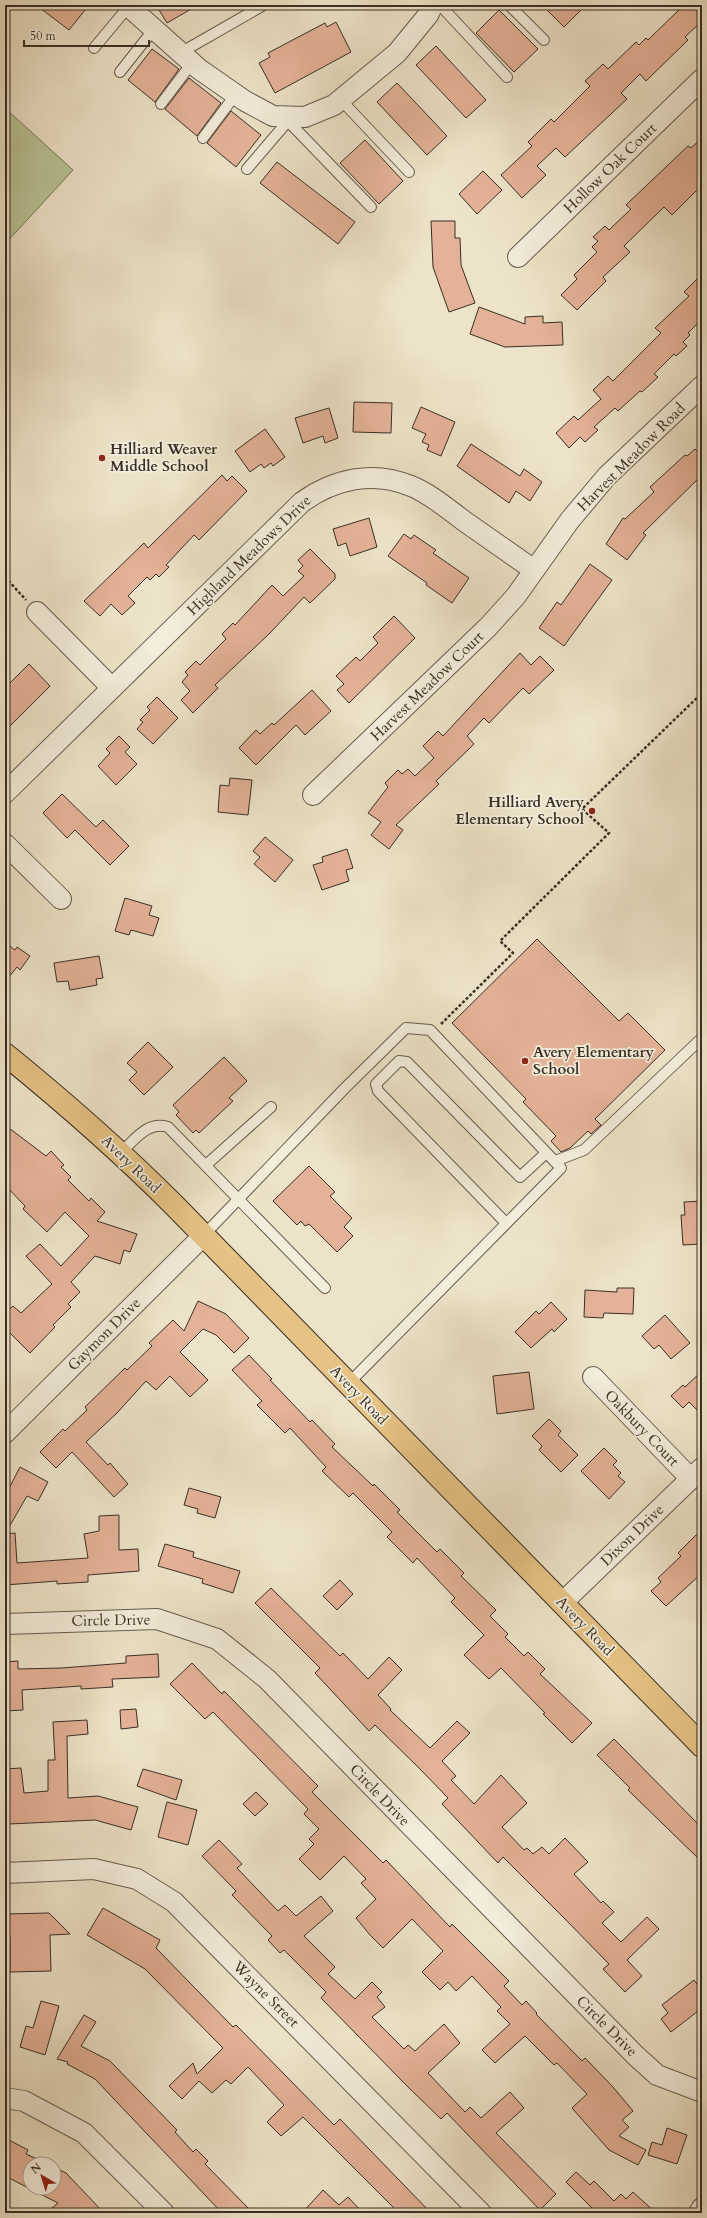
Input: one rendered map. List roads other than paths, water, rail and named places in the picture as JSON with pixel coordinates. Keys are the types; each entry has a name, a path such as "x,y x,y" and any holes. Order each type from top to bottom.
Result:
{"main road":[{"name":"Avery Road","path":"5,1054 77,1113 121,1152 702,1746"}],"street":[{"path":"128,6 186,58 236,94 273,116 286,119 305,117 334,105 341,100 397,53 428,15 433,5"},
{"name":"Hollow Oak Court","path":"518,257 702,79"},
{"name":"Harvest Meadow Road","path":"534,570 570,520 608,476 702,386"},
{"name":"Highland Meadows Drive","path":"5,792 302,502 317,491 334,483 359,479 384,479 411,486 534,570"},
{"name":"Harvest Meadow Court","path":"312,795 488,627 516,596 534,570"},
{"path":"37,612 112,688"},
{"path":"5,844 61,899"},
{"name":"Gaymon Drive","path":"5,1433 204,1236"},
{"name":"Oakbury Court","path":"593,1377 697,1473"},
{"name":"Dixon Drive","path":"562,1603 697,1473"},
{"name":"Circle Drive","path":"5,1624 157,1619 217,1639 267,1679 635,2055 657,2075 702,2092"},
{"name":"Wayne Street","path":"5,1873 94,1869 137,1879 174,1902 481,2213"},
{"path":"5,2098 24,2101 84,2133 164,2213"},
{"path":"699,2213 702,2208"}],"lane":[{"path":"440,5 507,77"},
{"path":"509,5 544,40"},
{"path":"94,48 128,6"},
{"path":"161,104 186,58 262,6"},
{"path":"120,72 154,30"},
{"path":"203,138 236,94"},
{"path":"341,100 409,172"},
{"path":"247,169 286,119 371,207"},
{"path":"204,1236 240,1200 345,1088 406,1028 430,1030 561,1168 348,1384"},
{"path":"555,1162 584,1150 702,1038"},
{"path":"506,1223 378,1091 376,1084 399,1061 406,1062 520,1177 546,1153"},
{"path":"206,1165 271,1108"},
{"path":"121,1152 147,1129 158,1124 168,1127 324,1288"}],"place":[{"name":"Hilliard Weaver Middle School","path":"102,458"},
{"name":"Hilliard Avery Elementary School","path":"592,811"},
{"name":"Avery Elementary School","path":"525,1061"}]}
